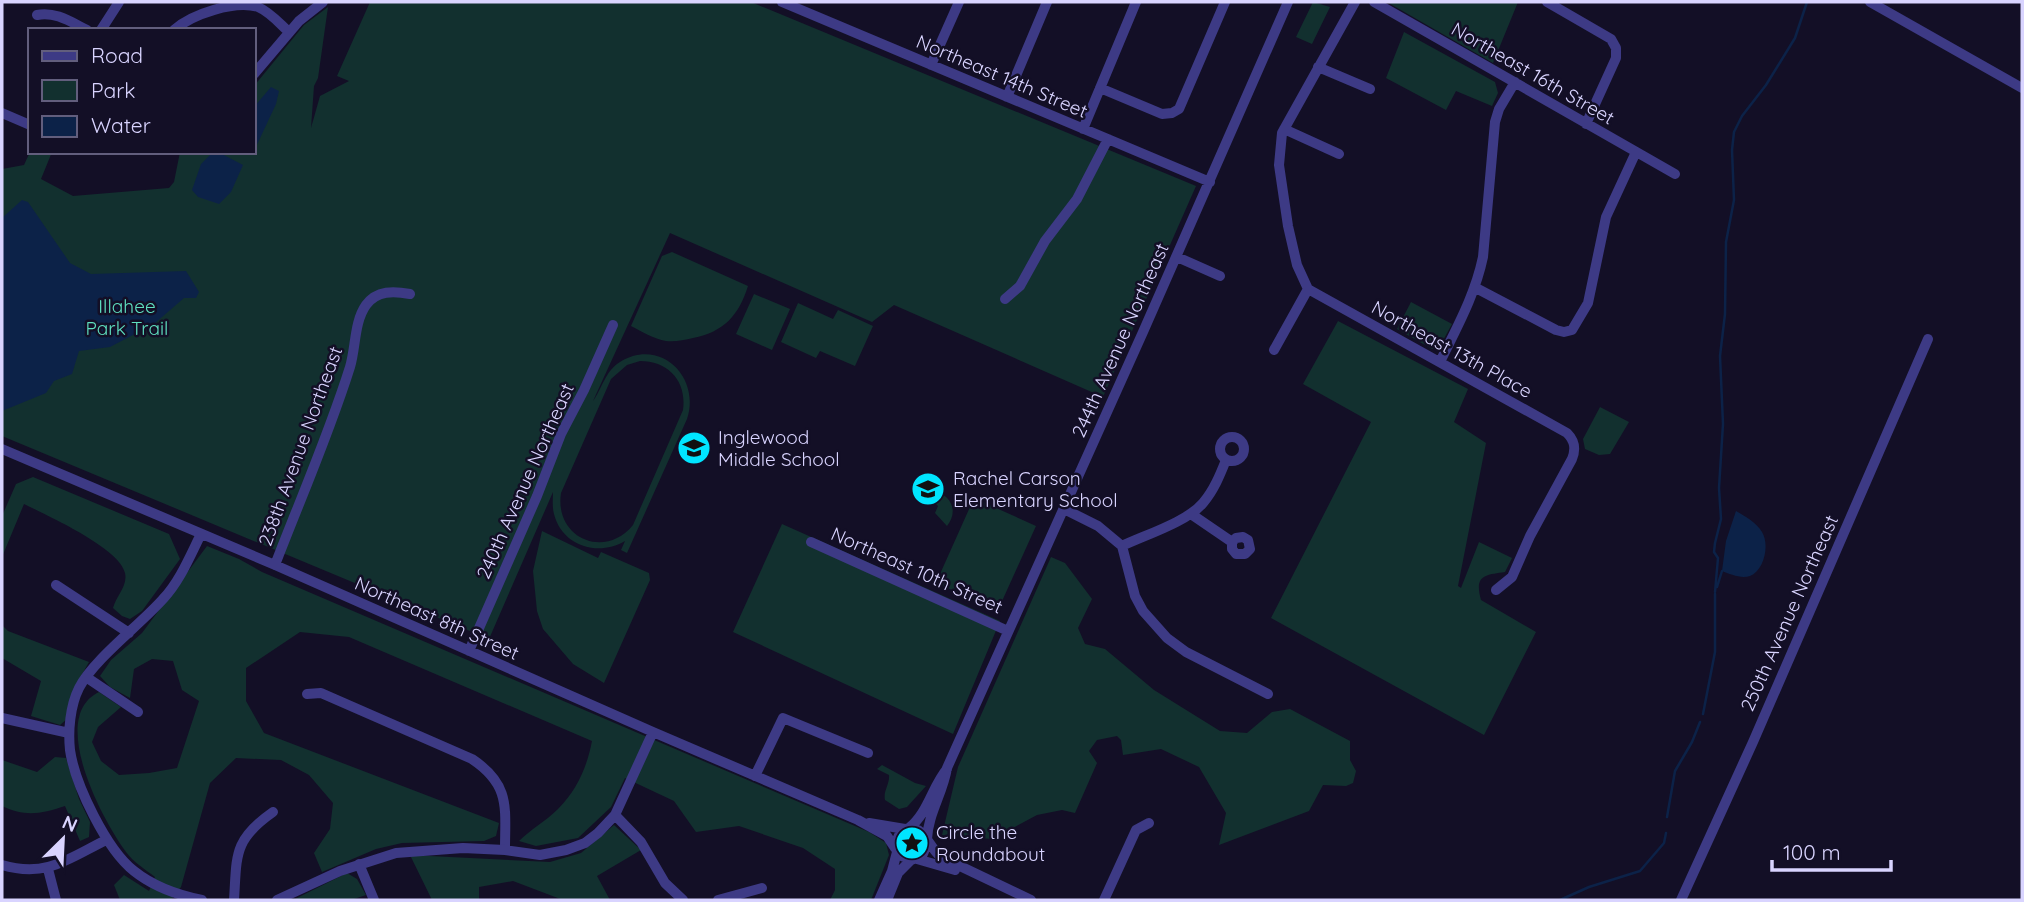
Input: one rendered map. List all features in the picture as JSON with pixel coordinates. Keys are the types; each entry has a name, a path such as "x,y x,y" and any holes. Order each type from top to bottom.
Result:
{"street":[{"path":"101,28 119,2"},
{"path":"256,72 289,33 323,2"},
{"name":"Northeast 14th Street","path":"782,2 1210,182"},
{"path":"931,65 959,2"},
{"path":"1007,97 1047,2"},
{"path":"1083,129 1136,2"},
{"path":"1100,88 1162,114 1172,113 1179,108 1225,2"},
{"name":"244th Avenue Northeast","path":"907,828 917,822 947,768 1177,257 1288,2"},
{"path":"1274,350 1308,289 1297,265 1279,166 1284,129 1355,2"},
{"name":"Northeast 16th Street","path":"1374,2 1675,174"},
{"path":"1547,2 1611,39 1616,48 1615,58 1586,124"},
{"path":"1870,2 1883,5 2022,88"},
{"path":"177,28 199,14 236,4 249,4 263,9 289,33"},
{"path":"37,15 47,14 83,28"},
{"path":"1318,67 1370,89"},
{"path":"1440,362 1476,288 1483,257 1495,122 1499,109 1515,82"},
{"path":"2,113 28,124"},
{"path":"1284,129 1339,154"},
{"path":"1005,299 1020,286 1045,241 1077,199 1108,139"},
{"path":"1476,288 1556,330 1572,330 1588,303 1606,218 1636,152"},
{"path":"1177,257 1220,276"},
{"name":"Northeast 13th Place","path":"1308,289 1567,433 1574,444 1572,459 1530,536 1512,577 1496,590"},
{"name":"238th Avenue Northeast","path":"275,565 349,369 358,324 366,304 386,292 410,293"},
{"name":"240th Avenue Northeast","path":"469,651 537,496 561,434 613,326"},
{"name":"250th Avenue Northeast","path":"1681,900 1753,742 1928,339"},
{"name":"Northeast 8th Street","path":"2,449 275,565 858,820 887,836 896,850"},
{"path":"1122,546 1191,514 1202,505 1214,488 1226,460"},
{"path":"1064,509 1098,526 1122,546 1135,596 1148,617 1167,638 1186,652 1268,694"},
{"path":"1191,514 1232,542"},
{"path":"201,534 166,596 86,677 75,698 69,733 73,763 106,840 120,859 147,881 176,894 202,900"},
{"name":"Northeast 10th Street","path":"811,542 1008,631"},
{"path":"56,585 129,633"},
{"path":"86,677 138,712"},
{"path":"307,694 321,693 481,765 496,780 503,794 505,850"},
{"path":"2,718 69,733"},
{"path":"755,776 783,718 868,753"},
{"path":"277,900 359,864 388,855 422,849 505,850 540,855 566,850 584,842 598,833 615,815 653,732"},
{"name":"244th Avenue Northeast","path":"927,840 929,822 945,783 947,768"},
{"path":"234,900 237,862 242,841 255,824 273,812"},
{"path":"615,815 641,842 665,883 683,900"},
{"name":"Northeast 8th Street","path":"858,820 907,828"},
{"path":"1104,900 1136,830 1149,823"},
{"path":"879,900 892,871 897,835 907,828 918,829 933,851 941,857 1031,900"},
{"path":"2,865 19,869 48,869 106,840"},
{"path":"887,900 898,873 925,852 927,840"},
{"path":"896,850 903,858 979,876"},
{"path":"359,864 374,900"},
{"path":"48,869 56,900"},
{"path":"718,900 762,888"}],"green space":[{"name":"Illahee Park Trail","path":"370,2 751,2 1196,186 1103,397 894,305 872,322 670,233 593,401 615,366 635,356 649,354 674,365 682,376 690,403 687,419 627,553 621,550 625,541 615,546 593,548 573,541 558,525 553,511 553,492 489,639 2,436 2,169 24,165 29,154 51,154 41,179 73,196 169,188 174,182 180,154 256,154 256,84 304,25 328,7 318,78 314,86 311,128 320,96 349,81 337,76","holes":["640,361 660,365 679,382 683,410 633,525 622,536 609,541 584,539 573,532 565,522 561,509 561,493 611,379 627,365"]},
{"path":"1313,2 1330,7 1312,44 1296,37"},
{"path":"1387,2 1518,2 1493,63"},
{"path":"1404,32 1495,82 1498,93 1492,106 1456,91 1446,110 1386,78"},
{"path":"672,252 748,286 735,314 722,327 704,335 669,341 657,339 631,326 662,256"},
{"path":"754,294 790,309 772,350 736,334"},
{"path":"1411,302 1452,324 1440,346 1432,349 1397,329"},
{"path":"798,303 833,319 838,310 873,326 855,366 820,351 816,358 781,342"},
{"path":"1338,321 1468,389 1454,422 1486,443 1458,586 1461,588 1479,542 1512,558 1505,572 1487,576 1480,581 1481,600 1536,632 1484,735 1271,618 1371,422 1303,384"},
{"path":"1600,407 1629,422 1610,454 1599,455 1585,449 1583,439"},
{"path":"33,477 169,534 180,559 142,611 130,619 113,608 123,587 125,573 110,553 81,533 24,504 2,557 2,516 16,484"},
{"path":"933,491 949,499 953,509 947,526 935,513 938,506 932,500"},
{"path":"974,498 1036,526 998,610 936,583"},
{"path":"782,524 1000,621 953,734 733,632"},
{"path":"542,531 598,558 601,552 649,573 650,580 604,683 573,664 543,629 537,611 533,571"},
{"path":"207,546 869,832 886,843 889,855 871,900 830,900 835,890 835,869 803,848 739,826 696,832 674,801 625,778 611,807 578,838 536,846 519,841 571,794 584,769 592,741 349,637 300,632 246,668 246,701 264,733 499,823 496,836 484,841 402,843 376,849 322,872 314,853 330,829 333,803 309,775 281,760 236,758 210,783 181,887 171,900 120,900 114,885 124,875 149,891 155,877 129,856 105,817 84,770 78,723 84,705 99,692 121,707 98,727 92,742 101,761 119,775 177,768 199,701 182,690 173,661 152,659 134,669 130,698 110,687 100,676 111,660 142,633"},
{"path":"1051,557 1065,563 1092,599 1078,628 1085,644 1105,649 1154,690 1220,731 1247,733 1272,712 1290,709 1350,741 1350,760 1356,771 1353,783 1346,786 1323,785 1309,811 1219,845 1226,813 1199,767 1161,749 1123,755 1121,740 1117,736 1097,740 1089,751 1097,763 1075,813 1062,810 1037,815 992,839 942,835 958,767"},
{"path":"2,625 8,631 89,662 76,685 67,719 60,725 31,716 41,681 2,658"},
{"path":"55,757 66,758 79,799 90,822 89,837 80,841 65,806 33,813 18,812 2,806 2,760 37,772"},
{"path":"882,765 926,786 907,807 899,809 885,800 889,775 877,769"},
{"path":"614,825 641,850 597,876 610,900 563,900 513,881 479,887 479,900 432,900 410,855 550,862 581,853"},
{"path":"347,873 357,879 366,895 351,900 293,900"}],"water":[{"path":"271,87 279,91 276,104 256,147 256,105"},
{"path":"211,154 222,154 243,165 231,192 219,204 198,197 192,190 201,164"},
{"path":"22,200 28,202 70,263 91,274 186,271 199,292 196,298 184,298 154,324 110,347 79,351 72,374 54,381 46,393 2,411 2,218"},
{"path":"1736,511 1757,526 1764,537 1762,563 1755,573 1747,577 1722,571 1726,541"}],"waterway":[{"path":"1715,592 1718,558 1714,552 1721,519 1719,488 1723,424 1720,356 1725,314 1726,242 1734,200 1734,132 1795,38 1807,2"},
{"path":"1717,587 1722,571"},
{"path":"1703,714 1715,652 1715,594"},
{"path":"1667,817 1675,771 1700,722"},
{"path":"1560,900 1589,887 1640,871 1664,843 1666,833"}],"place":[{"name":"Inglewood Middle School","path":"694,448"},
{"name":"Rachel Carson Elementary School","path":"928,489"},
{"name":"Circle the Roundabout","path":"912,843"}]}
